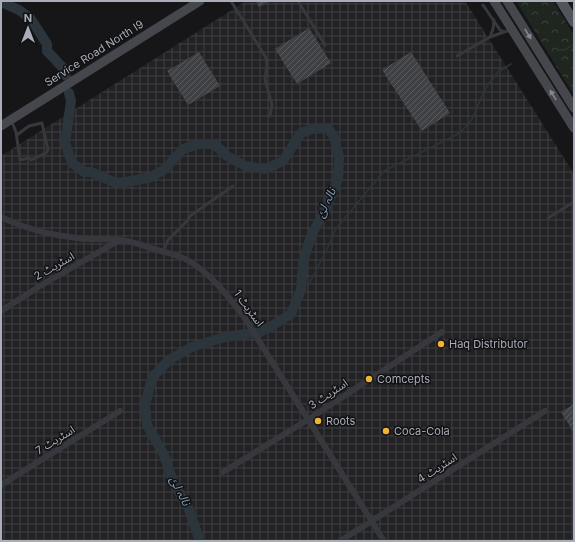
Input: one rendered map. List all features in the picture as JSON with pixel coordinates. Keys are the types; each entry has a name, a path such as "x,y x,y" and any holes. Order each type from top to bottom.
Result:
{"main road":[{"name":"Service Road North I9","path":"1,126 200,1"},
{"path":"494,1 508,31 574,128"},
{"path":"507,1 574,108"},
{"path":"561,1 574,22"}],"street":[{"name":"اسٹریٹ 1","path":"1,217 17,225 37,232 77,238 132,242 174,254 188,260 214,280 228,295 244,317 384,541"},
{"name":"اسٹریٹ 2","path":"1,311 118,240"},
{"name":"اسٹریٹ 3","path":"223,472 309,419 442,332"},
{"name":"اسٹریٹ 7","path":"1,485 120,411"},
{"name":"اسٹریٹ 4","path":"340,541 545,411"}],"lane":[{"path":"231,1 266,58 267,72 265,79 272,105 270,116"},
{"path":"298,1 326,45"},
{"path":"483,5 500,30 508,31"},
{"path":"490,37 493,30 494,20"},
{"path":"457,56 490,37 508,31"},
{"path":"11,120 17,135 20,160 29,158 31,160 46,153 48,150 42,124 29,126 17,135"},
{"path":"163,252 168,240 190,216 233,186"},
{"path":"548,218 574,202"}],"shaded area":[{"path":"246,1 465,1 574,174 574,541 1,541 1,156"}],"green space":[{"path":"516,1 553,1 574,35 574,95"}],"building":[{"path":"256,1 270,1 259,7"},
{"path":"309,28 331,63 297,84 275,49"},
{"path":"199,52 220,86 188,105 167,71"},
{"path":"411,52 450,113 422,131 382,70"},
{"path":"574,404 574,433 561,412"}],"waterway":[{"name":"نالہ لئ","path":"1,2 19,10 30,18 47,44 47,51 64,69 66,76"},
{"path":"559,50 565,50 571,46"},
{"path":"301,290 307,288 335,230 384,171 460,133 472,119 486,87 499,71 511,64"},
{"name":"نالہ لئ","path":"69,93 71,101 65,143 72,163 84,172 91,172 116,183 151,177 165,169 183,149 199,144 214,144 227,156 245,166 265,169 283,161 301,133 312,129 328,128 334,137 339,157 338,179 326,208 311,236 303,262 301,290 291,314 260,332 225,337 192,347 169,360 152,378 145,405 147,425 164,455 174,484 188,507 200,541"}],"place":[{"name":"Haq Distributor","path":"441,344"},
{"name":"Comcepts","path":"369,379"},
{"name":"Roots","path":"318,421"},
{"name":"Coca-Cola","path":"386,431"}]}
